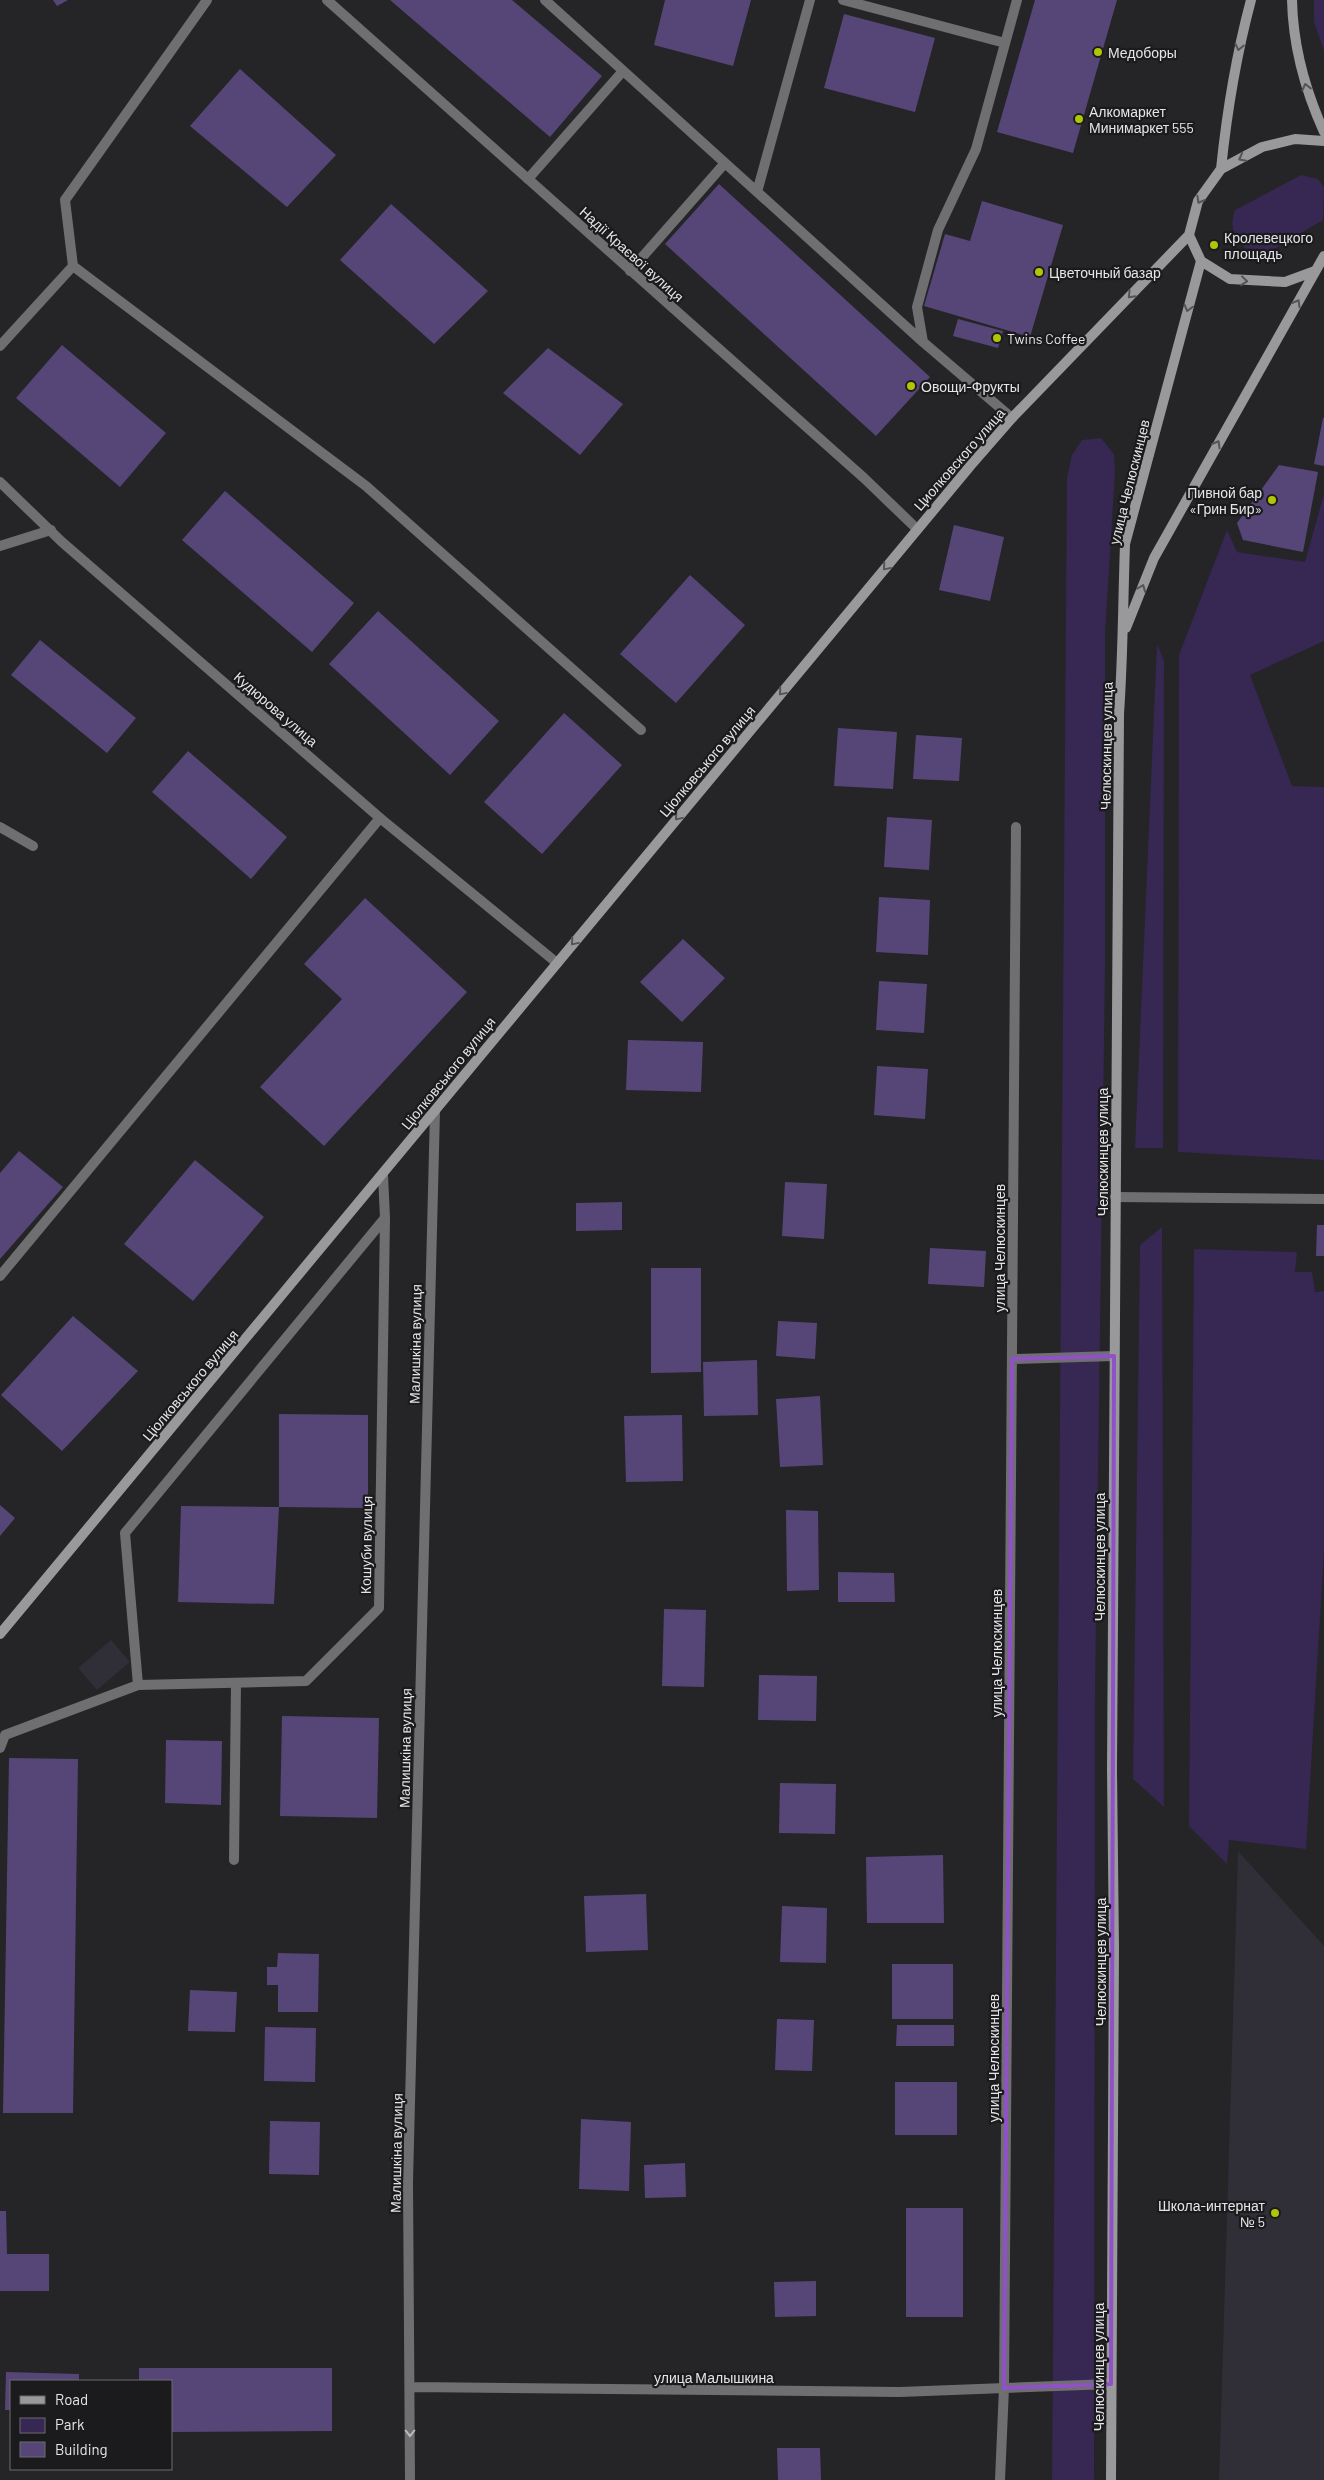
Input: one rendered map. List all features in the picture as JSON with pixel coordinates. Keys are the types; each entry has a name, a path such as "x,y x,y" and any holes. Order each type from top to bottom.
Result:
{"main road":[{"path":"1221,169 1227,105 1251,0"},
{"path":"1292,0 1292,22 1308,97 1324,132"},
{"path":"1315,271 1285,282 1230,280 1201,261 1189,235 1198,201 1221,169 1262,147 1295,139 1324,140"},
{"name":"Циолковского улица","path":"917,529 1012,418 1189,235"},
{"path":"1124,634 1154,558 1324,256"},
{"name":"улица Челюскинцев","path":"1124,634 1125,544 1201,261"},
{"name":"Ціолковського вулиця","path":"0,1634 383,1176 434,1111 917,529"},
{"name":"Челюскинцев улица","path":"1111,2480 1115,1197 1119,714 1124,634"}],"street":[{"path":"206,0 65,200 73,266 366,486 641,730"},
{"name":"Надії Краєвої вулиця","path":"327,0 864,478 917,529"},
{"path":"545,0 923,342 1012,418"},
{"path":"757,192 810,0"},
{"path":"843,0 1005,43"},
{"path":"923,342 917,307 938,230 976,149 1017,0"},
{"path":"528,179 623,71"},
{"path":"630,271 725,163"},
{"path":"0,346 73,266"},
{"name":"Кудюрова улица","path":"0,482 50,530 380,818 557,963"},
{"path":"0,546 50,530"},
{"path":"0,1276 380,818"},
{"path":"0,827 33,846"},
{"name":"улица Челюскинцев","path":"1000,2480 1004,2388 1016,827"},
{"name":"Малишкіна вулиця","path":"411,2387 408,2182 434,1111"},
{"name":"Кошуби вулиця","path":"0,1748 5,1735 138,1685 306,1681 379,1608 386,1218 383,1176"},
{"path":"1115,1197 1324,1199"},
{"path":"138,1685 125,1533 386,1218"},
{"path":"1012,1359 1114,1356"},
{"path":"234,1860 236,1683"},
{"name":"улица Малышкина","path":"411,2387 900,2392 1111,2384"},
{"path":"410,2480 411,2387"}],"highlighted area":[{"path":"1114,1356 1111,2384 1004,2388 1012,1359"}],"shaded area":[{"path":"111,1640 130,1662 97,1690 78,1668"},
{"name":"Школа-интернат № 5","path":"1238,1851 1324,1946 1324,2480 1219,2480"}],"green space":[{"path":"1314,0 1324,0 1324,51 1314,22"},
{"path":"1301,175 1318,179 1324,187 1323,220 1269,252 1245,248 1238,240 1234,231 1232,221 1235,210"},
{"path":"1101,438 1114,454 1115,472 1105,634 1105,969 1095,1692 1094,2480 1052,2480 1067,477 1072,455 1082,440"},
{"path":"1324,494 1324,641 1250,675 1292,786 1324,787 1324,1160 1178,1152 1179,655 1227,530 1237,552 1305,562"},
{"path":"1157,644 1164,661 1163,1148 1135,1148"},
{"path":"1162,1227 1164,1807 1133,1779 1140,1245"},
{"path":"1194,1249 1297,1252 1295,1272 1312,1272 1315,1292 1324,1291 1324,1550 1306,1849 1229,1840 1227,1864 1189,1826"}],"building":[{"path":"53,0 68,0 57,6"},
{"path":"390,0 512,0 602,76 550,137"},
{"path":"665,0 751,0 733,66 654,45"},
{"path":"1035,0 1117,0 1073,153 997,132"},
{"path":"844,14 935,38 915,112 824,88"},
{"path":"240,69 336,155 287,207 190,126"},
{"path":"719,184 930,377 876,436 665,244"},
{"path":"982,201 1063,225 1030,337 924,306 945,234 970,241"},
{"path":"391,204 488,291 434,344 340,260"},
{"path":"958,319 1003,331 998,348 953,336"},
{"path":"62,345 166,433 120,487 16,398"},
{"path":"548,348 623,404 580,455 503,393"},
{"path":"1324,418 1324,466 1314,464"},
{"path":"1279,465 1318,472 1303,552 1243,540 1237,523"},
{"path":"225,491 354,603 312,652 182,540"},
{"path":"954,525 1004,537 990,601 939,590"},
{"path":"690,575 745,625 676,703 620,654"},
{"path":"378,611 499,721 450,775 329,664"},
{"path":"40,640 136,718 107,753 11,675"},
{"path":"564,713 622,765 542,854 484,802"},
{"path":"838,728 897,732 893,789 834,786"},
{"path":"916,735 962,738 959,781 913,779"},
{"path":"188,751 287,837 251,879 152,792"},
{"path":"887,817 932,820 929,870 884,867"},
{"path":"879,897 930,900 928,955 876,952"},
{"path":"365,898 467,992 324,1146 260,1087 342,999 304,964"},
{"path":"683,939 725,978 682,1022 640,982"},
{"path":"879,981 927,984 924,1033 876,1030"},
{"path":"628,1040 703,1042 701,1092 626,1090"},
{"path":"877,1066 928,1069 925,1119 874,1115"},
{"path":"19,1151 63,1187 0,1259 0,1173"},
{"path":"195,1160 264,1217 193,1301 124,1244"},
{"path":"785,1182 827,1184 824,1239 782,1236"},
{"path":"622,1202 622,1230 576,1231 576,1203"},
{"path":"1317,1225 1324,1225 1324,1256 1316,1256"},
{"path":"930,1248 986,1251 984,1287 928,1284"},
{"path":"651,1268 701,1268 701,1372 651,1373"},
{"path":"73,1316 138,1371 62,1451 1,1395"},
{"path":"778,1321 817,1323 815,1359 776,1356"},
{"path":"757,1360 758,1415 704,1416 703,1362"},
{"path":"820,1396 823,1465 780,1467 776,1399"},
{"path":"279,1414 368,1415 368,1508 279,1507"},
{"path":"682,1415 683,1481 626,1482 624,1416"},
{"path":"0,1505 15,1518 0,1536"},
{"path":"181,1506 279,1507 274,1604 178,1602"},
{"path":"786,1510 818,1511 819,1590 787,1591"},
{"path":"838,1572 894,1573 895,1602 838,1602"},
{"path":"664,1609 706,1610 704,1687 662,1686"},
{"path":"759,1675 817,1676 816,1721 758,1720"},
{"path":"282,1716 379,1718 377,1818 280,1816"},
{"path":"166,1740 222,1741 221,1805 165,1803"},
{"path":"9,1758 78,1759 73,2113 3,2113"},
{"path":"780,1783 836,1784 835,1834 779,1833"},
{"path":"943,1855 944,1923 867,1923 866,1857"},
{"path":"646,1894 648,1950 586,1952 584,1896"},
{"path":"782,1906 827,1908 826,1963 780,1962"},
{"path":"278,1953 319,1954 318,2012 278,2012 278,1985 267,1985 267,1967 277,1967"},
{"path":"892,1964 953,1964 953,2019 892,2019"},
{"path":"190,1990 237,1992 235,2032 188,2031"},
{"path":"777,2019 814,2020 812,2071 775,2070"},
{"path":"897,2025 954,2025 954,2046 896,2046"},
{"path":"265,2027 316,2028 315,2082 264,2081"},
{"path":"895,2082 957,2082 957,2135 895,2135"},
{"path":"581,2119 631,2122 629,2191 579,2189"},
{"path":"270,2121 320,2122 319,2175 269,2174"},
{"path":"685,2163 686,2197 645,2198 644,2165"},
{"path":"906,2208 963,2208 963,2317 906,2317"},
{"path":"0,2211 6,2211 7,2254 49,2254 49,2291 0,2291"},
{"path":"816,2281 816,2316 775,2317 774,2282"},
{"path":"139,2368 332,2368 332,2431 172,2432 172,2380 139,2380"},
{"path":"6,2372 79,2374 79,2380 10,2380 10,2410 5,2410"},
{"path":"777,2448 820,2448 821,2480 778,2480"}],"place":[{"name":"Медоборы","path":"1098,52"},
{"name":"Алкомаркет Минимаркет 555","path":"1079,119"},
{"name":"Кролевецкого площадь","path":"1214,245"},
{"name":"Цветочный базар","path":"1039,272"},
{"name":"Twins Coffee","path":"997,338"},
{"name":"Овощи-Фрукты","path":"911,386"},
{"name":"Пивной бар «Грин Бир»","path":"1272,500"},
{"name":"Школа-интернат № 5","path":"1275,2213"}]}
